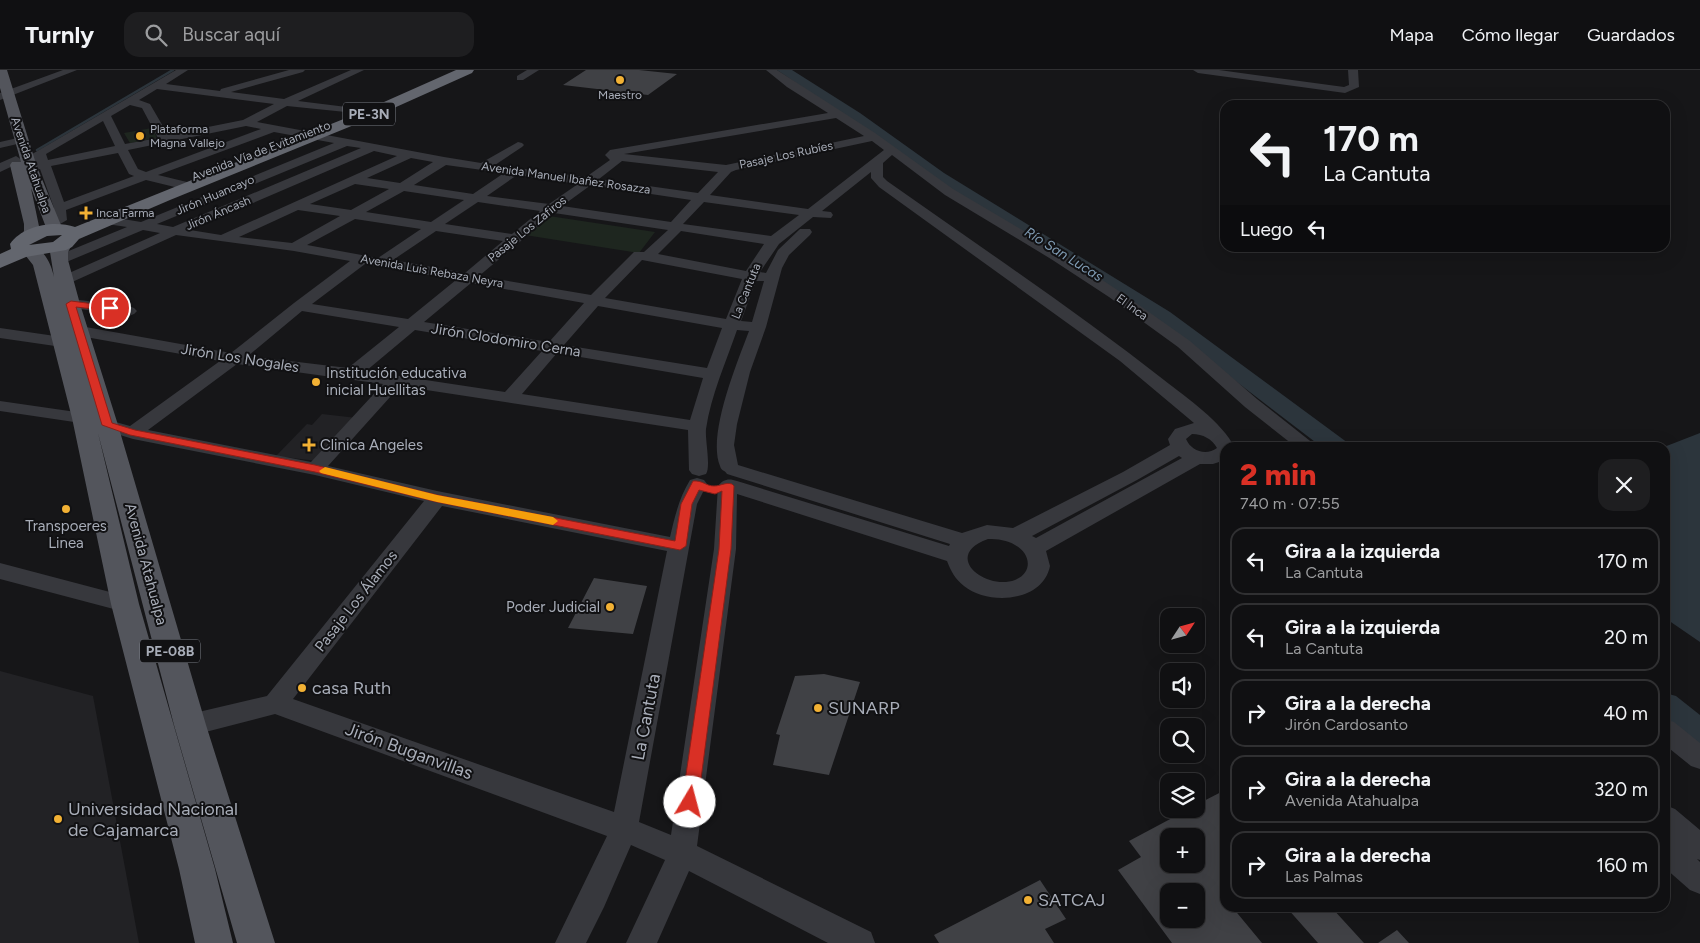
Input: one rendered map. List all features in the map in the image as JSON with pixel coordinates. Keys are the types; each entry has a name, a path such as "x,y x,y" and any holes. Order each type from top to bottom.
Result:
{"highway":[{"name":"PE-3N","path":"0,255 25,245 48,249 62,238 177,188 270,153 310,134 366,113 460,71"},
{"name":"Avenida Vía de Evitamiento","path":"62,238 177,188 310,134"},
{"name":"PE-3N","path":"0,262 25,245"}],"main road":[{"name":"Avenida Atahualpa","path":"0,70 11,143"},
{"name":"Avenida Atahualpa","path":"0,113 11,143 29,162 62,238 66,280 71,304 108,425 190,725 256,943"},
{"name":"Avenida Atahualpa","path":"29,162 27,208 19,217 25,245 42,264 62,342 108,425 125,604 197,869 214,943"}],"street":[{"path":"3,93 30,86 72,70"},
{"path":"29,162 105,115 131,102 182,71 193,70"},
{"path":"217,93 300,70"},
{"path":"0,168 166,140 246,123 286,102 360,70"},
{"path":"520,78 534,70"},
{"name":"El Inca","path":"772,70 791,85 873,136 949,192 1056,256 1114,294 1184,344 1251,403 1302,442"},
{"path":"1198,70 1345,90 1354,87 1353,70"},
{"path":"156,86 366,113"},
{"path":"131,102 142,102 146,106 166,140"},
{"name":"Pasaje Los Zafiros","path":"352,374 552,208 616,161 611,153 838,114"},
{"path":"105,115 133,171 177,188 195,203 222,211"},
{"name":"Avenida Manuel Ibañez Rosazza","path":"246,123 444,161 818,214"},
{"path":"60,208 275,128"},
{"name":"Pasaje Los Rubíes","path":"510,397 595,300 643,256 674,232 675,226 727,170 873,136"},
{"name":"Jirón Huancayo","path":"62,238 141,226 298,160 344,143"},
{"path":"484,166 518,145"},
{"name":"Jirón Áncash","path":"66,280 175,231 372,148"},
{"name":"La Cantuta","path":"641,943 666,892 682,853 725,549 730,477 725,445 728,424 742,372 773,277 783,253 818,214 858,176 891,150"},
{"path":"270,153 298,160"},
{"path":"223,239 408,154"},
{"path":"615,157 727,170"},
{"path":"294,247 402,187 444,161"},
{"name":"Avenida Atahualpa","path":"29,162 60,208 62,238"},
{"path":"877,162 880,181"},
{"path":"381,262 514,171"},
{"path":"858,176 880,181 1126,358 1193,412 1212,449"},
{"path":"354,180 774,242"},
{"name":"La Cantuta","path":"570,943 594,897 624,829 680,546 686,504 698,477 697,426 712,374 751,276 760,257 774,242 860,189 880,181"},
{"path":"296,206 355,213 433,228 515,239"},
{"name":"Avenida Luis Rebaza Neyra","path":"106,220 223,239 294,247 732,325 758,327"},
{"path":"643,256 751,276 773,277"},
{"path":"108,425 234,359 299,306 362,259"},
{"path":"71,304 129,311"},
{"name":"Jirón Clodomiro Cerna","path":"299,306 712,374"},
{"name":"Jirón Los Nogales","path":"80,331 234,359 396,380 697,426"},
{"path":"0,333 62,342"},
{"path":"315,469 396,380"},
{"path":"1180,402 1178,410 1212,449"},
{"path":"0,406 108,425 315,469 437,498 680,546"},
{"path":"1015,536 1130,476 1212,449"},
{"path":"1033,549 1212,449"},
{"path":"698,477 702,487 715,490 730,477 960,548"},
{"name":"Pasaje Los Álamos","path":"275,704 437,498"},
{"path":"987,532 1015,536 1033,549 1038,561 1037,572 1027,584 1010,590 990,589 972,582 960,570 960,548 970,536 987,532"},
{"path":"0,572 125,604"},
{"path":"190,725 275,704"},
{"name":"Jirón Buganvillas","path":"275,704 624,829 682,853 860,943"},
{"path":"1670,734 1700,758"},
{"path":"1670,822 1700,847"},
{"path":"1670,854 1700,880"}],"shaded area":[{"name":"Plataforma Magna Vallejo","path":"152,128 157,138 130,143 124,133"},
{"path":"549,216 655,232 639,253 525,235"},
{"name":"Clinica Angeles","path":"322,414 357,418 317,461 276,456 307,424 312,425"},
{"path":"1700,433 1700,642 1670,621 1670,445"},
{"name":"Universidad Nacional de Cajamarca","path":"0,671 93,696 139,943 0,943"}],"building":[{"name":"Maestro","path":"586,70 639,70 677,74 648,95 563,85"},
{"name":"Poder Judicial","path":"594,578 647,586 633,634 568,628"},
{"name":"SUNARP","path":"824,674 860,682 829,775 773,765 780,735 776,734 795,676"},
{"path":"1220,793 1220,912 1236,912 1262,943 1172,943 1161,928 1205,928 1205,883 1160,883 1160,927 1118,870 1141,857 1129,841 1172,818 1205,818 1205,800"},
{"name":"SATCAJ","path":"1040,880 1066,919 1045,929 1054,943 939,943 934,935"},
{"path":"1291,912 1336,912 1364,943 1318,943"},
{"path":"1397,930 1409,943 1378,943"}],"waterway":[{"path":"37,150 173,70"},
{"name":"Río San Lucas","path":"783,70 855,116 938,176 1163,316 1331,442"},
{"name":"Río San Lucas","path":"1670,710 1700,734"}],"slow traffic":[{"path":"325,471 437,498 553,521"}],"place":[{"name":"Maestro","path":"620,80"},
{"name":"Plataforma Magna Vallejo","path":"140,136"},
{"name":"Inca Farma","path":"86,213"},
{"name":"Institución educativa inicial Huellitas","path":"316,382"},
{"name":"Clinica Angeles","path":"309,445"},
{"name":"Transpoeres Linea","path":"66,509"},
{"name":"Poder Judicial","path":"610,607"},
{"name":"casa Ruth","path":"302,688"},
{"name":"SUNARP","path":"818,708"},
{"name":"Universidad Nacional de Cajamarca","path":"58,819"},
{"name":"SATCAJ","path":"1028,900"}],"route":[{"path":"110,308 71,304 108,425 133,433 315,469 437,498 680,546 686,504 697,484 715,490 728,486 725,549 690,802"}]}
